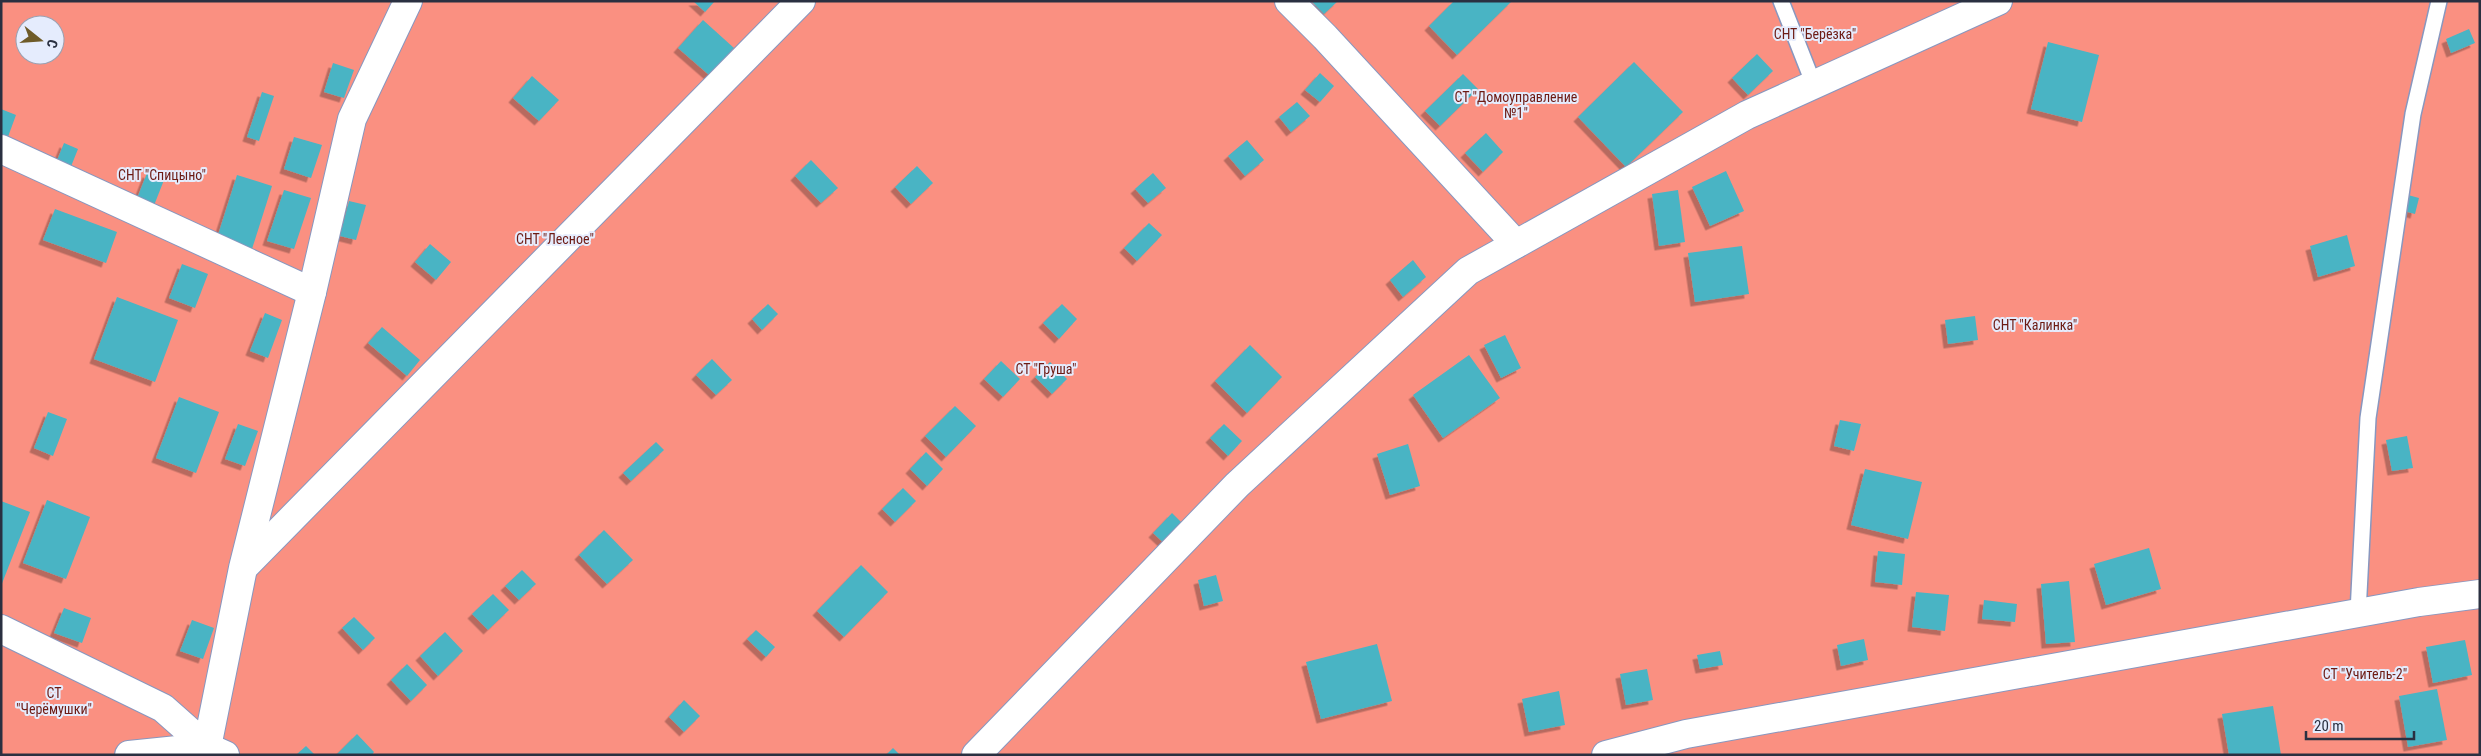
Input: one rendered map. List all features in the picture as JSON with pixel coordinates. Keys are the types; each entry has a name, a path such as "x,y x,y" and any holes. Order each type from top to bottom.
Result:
{"street":[{"path":"216,751 243,568 312,292 352,119 408,1"},
{"path":"243,568 801,1"},
{"path":"1289,1 1326,37 1516,244"},
{"path":"976,755 1238,485 1468,271 1747,116 1998,1"},
{"path":"1,148 312,292"},
{"path":"1606,755 1686,734 2358,613 2480,594"},
{"path":"1,629 163,708 216,751"},
{"path":"129,755 216,751"}],"lane":[{"path":"1781,1 1814,85"},
{"path":"2358,613 2368,418 2413,114 2439,1"}],"green space":[{"path":"1,1 2480,1 2480,755 1,755"}],"building":[{"path":"693,1 715,1 705,12"},
{"path":"1311,1 1338,1 1324,14"},
{"path":"1454,1 1512,1 1457,55 1429,26"},
{"path":"703,20 734,48 709,75 678,48"},
{"path":"2469,29 2475,43 2451,53 2446,39"},
{"path":"2048,42 2099,55 2082,122 2031,109"},
{"path":"1757,54 1773,71 1748,95 1732,78"},
{"path":"1634,62 1683,112 1626,167 1578,117"},
{"path":"333,63 354,70 344,98 324,92"},
{"path":"1320,73 1334,86 1320,102 1305,90"},
{"path":"1463,74 1478,89 1440,126 1425,111"},
{"path":"532,76 559,100 539,121 513,98"},
{"path":"262,92 274,96 259,141 247,137"},
{"path":"1297,102 1310,116 1291,132 1279,117"},
{"path":"1,109 16,115 5,145 1,143"},
{"path":"1486,133 1503,152 1483,172 1465,153"},
{"path":"294,137 322,145 311,178 284,169"},
{"path":"1247,140 1264,160 1245,176 1228,156"},
{"path":"64,143 78,149 68,174 54,168"},
{"path":"811,160 838,188 821,203 795,176"},
{"path":"917,166 933,183 911,204 895,187"},
{"path":"1726,171 1744,211 1710,226 1692,187"},
{"path":"147,173 164,180 153,208 136,201"},
{"path":"1153,173 1166,188 1148,203 1135,189"},
{"path":"237,175 272,186 252,249 217,238"},
{"path":"284,190 311,198 294,249 267,241"},
{"path":"1678,190 1685,242 1659,246 1652,194"},
{"path":"2408,195 2419,198 2415,214 2404,211"},
{"path":"349,201 366,205 356,240 340,236"},
{"path":"55,209 117,232 106,263 43,240"},
{"path":"1149,223 1162,235 1137,261 1124,248"},
{"path":"2347,235 2355,266 2318,277 2310,246"},
{"path":"430,244 451,262 436,280 415,262"},
{"path":"1742,246 1749,294 1695,302 1688,253"},
{"path":"1413,260 1426,277 1403,297 1390,280"},
{"path":"182,264 208,274 195,308 169,298"},
{"path":"117,297 178,320 155,382 94,359"},
{"path":"768,304 778,314 762,330 752,319"},
{"path":"1062,304 1077,319 1059,339 1043,323"},
{"path":"265,313 282,320 268,358 250,351"},
{"path":"1975,316 1978,340 1948,344 1945,320"},
{"path":"382,327 420,360 407,376 368,343"},
{"path":"1505,335 1521,368 1501,378 1484,345"},
{"path":"1250,345 1282,377 1247,413 1215,381"},
{"path":"1469,355 1500,398 1443,438 1413,395"},
{"path":"712,359 732,380 716,395 696,375"},
{"path":"1001,361 1020,379 1003,397 984,379"},
{"path":"1050,362 1067,379 1052,394 1035,377"},
{"path":"179,397 219,412 196,473 156,458"},
{"path":"955,406 976,426 946,457 925,436"},
{"path":"48,412 67,419 53,456 34,448"},
{"path":"1840,420 1861,424 1854,451 1834,446"},
{"path":"238,424 258,431 245,466 225,459"},
{"path":"1224,424 1242,441 1228,456 1210,438"},
{"path":"2407,436 2413,468 2392,471 2386,440"},
{"path":"656,442 664,450 631,481 623,473"},
{"path":"1408,444 1420,486 1390,495 1377,454"},
{"path":"926,452 943,469 927,486 910,469"},
{"path":"1865,469 1922,482 1908,539 1851,525"},
{"path":"903,488 916,501 895,522 882,509"},
{"path":"47,500 90,517 66,579 23,563"},
{"path":"1,501 30,512 1,586"},
{"path":"1172,513 1185,526 1166,545 1153,533"},
{"path":"604,530 633,560 607,584 579,555"},
{"path":"2149,548 2161,589 2106,605 2094,564"},
{"path":"1878,551 1905,554 1902,585 1875,582"},
{"path":"861,565 888,592 844,637 817,611"},
{"path":"522,570 536,584 519,600 505,586"},
{"path":"1216,575 1223,601 1204,606 1198,580"},
{"path":"2069,581 2075,642 2046,644 2041,584"},
{"path":"1916,592 1949,595 1945,631 1912,627"},
{"path":"493,594 509,610 488,630 472,614"},
{"path":"1984,600 2017,604 2015,622 1982,619"},
{"path":"64,608 91,618 82,643 54,633"},
{"path":"354,617 375,638 363,650 342,628"},
{"path":"192,620 214,628 203,659 180,651"},
{"path":"756,630 775,647 766,657 747,639"},
{"path":"445,632 463,651 438,676 420,656"},
{"path":"1864,639 1868,660 1841,666 1837,645"},
{"path":"2465,640 2472,675 2433,683 2426,647"},
{"path":"1377,644 1392,701 1321,719 1306,662"},
{"path":"1720,651 1723,665 1700,669 1697,655"},
{"path":"407,664 427,685 411,701 391,680"},
{"path":"1647,669 1653,700 1626,705 1620,674"},
{"path":"2437,689 2447,740 2408,747 2399,696"},
{"path":"1559,691 1565,725 1529,732 1522,699"},
{"path":"684,700 700,716 684,732 669,717"},
{"path":"2273,706 2281,755 2229,755 2222,714"},
{"path":"357,734 374,752 372,755 336,755"},
{"path":"306,746 315,755 296,755"},
{"path":"893,748 900,755 886,755"}],"park label":[{"name":"СНТ \"Берёзка\"","path":"1815,34"},
{"name":"СТ \"Домоуправление №1\"","path":"1516,105"},
{"name":"СНТ \"Спицыно\"","path":"162,175"},
{"name":"СНТ \"Лесное\"","path":"555,239"},
{"name":"СНТ \"Калинка\"","path":"2035,325"},
{"name":"СТ \"Груша\"","path":"1046,369"},
{"name":"СТ \"Учитель-2\"","path":"2365,674"},
{"name":"СТ \"Черёмушки\"","path":"54,702"}]}
